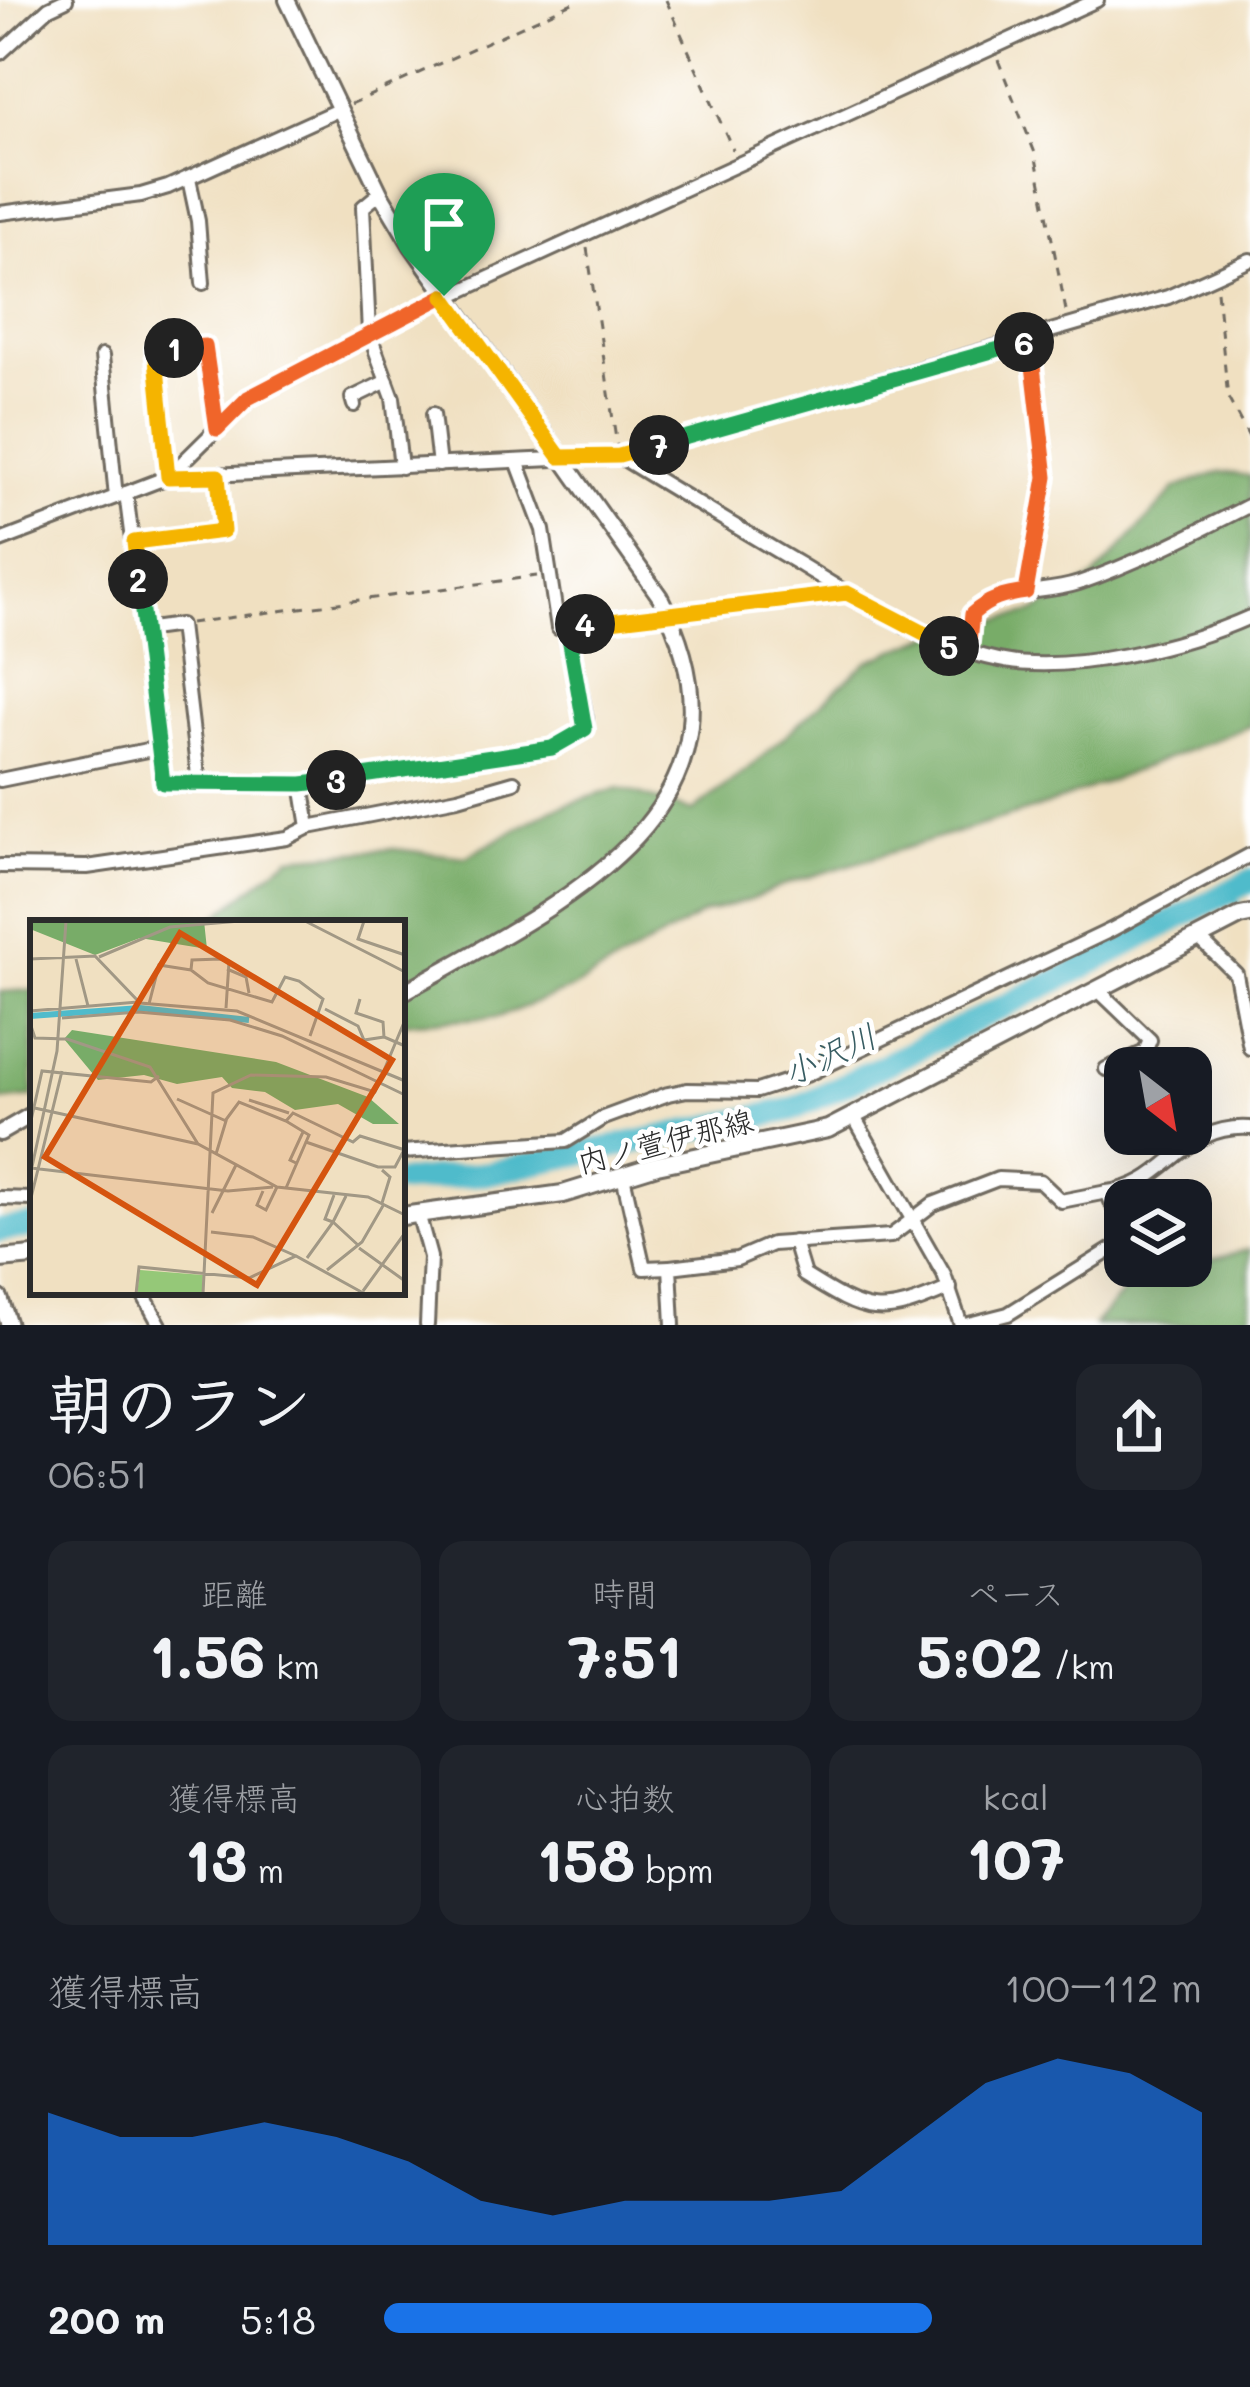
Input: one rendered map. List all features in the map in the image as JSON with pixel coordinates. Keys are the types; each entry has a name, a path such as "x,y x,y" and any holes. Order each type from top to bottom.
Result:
{"main road":[{"name":"内ノ萱伊那線","path":"410,1215 563,1194 657,1165 813,1132 854,1117 968,1053 1250,914"},
{"path":"0,1259 30,1256"}],"street":[{"path":"0,53 49,8 66,0"},
{"path":"287,0 380,193 444,296 640,566 680,640 690,692 682,764 648,829 571,893 405,991"},
{"path":"168,477 248,398 369,333 1096,0"},
{"path":"0,213 141,195 338,110"},
{"path":"189,178 203,283"},
{"path":"380,193 363,207 369,333 393,398 401,467"},
{"path":"0,541 168,477 619,456 1030,340 1216,278 1250,260"},
{"path":"168,477 155,349 205,346 217,429"},
{"path":"102,356 121,495 134,542 163,783 302,784 552,748 585,729 567,626"},
{"path":"354,405 352,398 387,381"},
{"path":"433,414 439,465"},
{"path":"619,456 847,593 937,642 968,651 1027,664 1092,658 1216,632 1250,617"},
{"path":"518,461 533,495 558,628 847,593"},
{"path":"134,542 223,531 218,476"},
{"path":"968,651 972,614 1000,596 1073,585 1250,505"},
{"path":"143,630 180,625 199,784"},
{"path":"0,780 157,748"},
{"path":"0,866 87,867 287,838 309,827 458,798 514,782"},
{"path":"302,784 309,827"},
{"path":"405,1152 566,1141 603,1118 668,1094 757,1091 806,1075 1112,930 1250,855"},
{"path":"1198,937 1236,974 1250,1048"},
{"path":"1097,989 1150,1040 1147,1047"},
{"path":"0,1132 30,1116"},
{"path":"854,1117 950,1288 963,1325 1007,1314 1104,1251"},
{"path":"1150,1179 1192,1141 1235,1127 1250,1128"},
{"path":"623,1176 644,1268 725,1261 772,1244 891,1236 945,1198 998,1179 1040,1181 1061,1201 1104,1193"},
{"path":"0,1198 30,1199"},
{"path":"410,1215 430,1257 428,1325"},
{"path":"794,1242 804,1275 849,1303 904,1308 950,1288"},
{"path":"670,1267 673,1325"},
{"path":"144,1295 160,1325"},
{"path":"0,1298 9,1325"}],"path":[{"path":"338,110 579,0"},
{"path":"666,0 738,163"},
{"path":"992,47 1035,153 1069,327"},
{"path":"585,234 619,456"},
{"path":"1216,278 1228,398 1250,439"},
{"path":"1026,592 1046,477 1030,340"},
{"path":"180,625 550,574"}],"green space":[{"path":"1220,472 1250,476 1250,726 1045,806 704,913 572,989 498,1017 405,1023 405,920 212,920 290,857 394,849 466,857 553,809 619,788 693,811 754,764 868,661 935,634 1034,612 1095,577 1176,488"},
{"path":"30,990 30,1097 0,1101 0,992"},
{"path":"1250,1249 1250,1325 1094,1325 1128,1287 1212,1287 1212,1259"}],"waterway":[{"name":"小沢川","path":"405,1182 488,1173 794,1109 1250,881"},
{"path":"1229,894 1240,906"},
{"name":"小沢川","path":"0,1230 30,1226"}],"route":[{"path":"444,296 560,457 619,456 1030,340 1046,477 1026,592 1000,596 972,614 968,651 937,642 847,593 567,626 585,729 552,748 302,784 163,783 134,542 223,531 218,476 168,477 155,349 205,346 217,429 248,398 444,296"}]}
